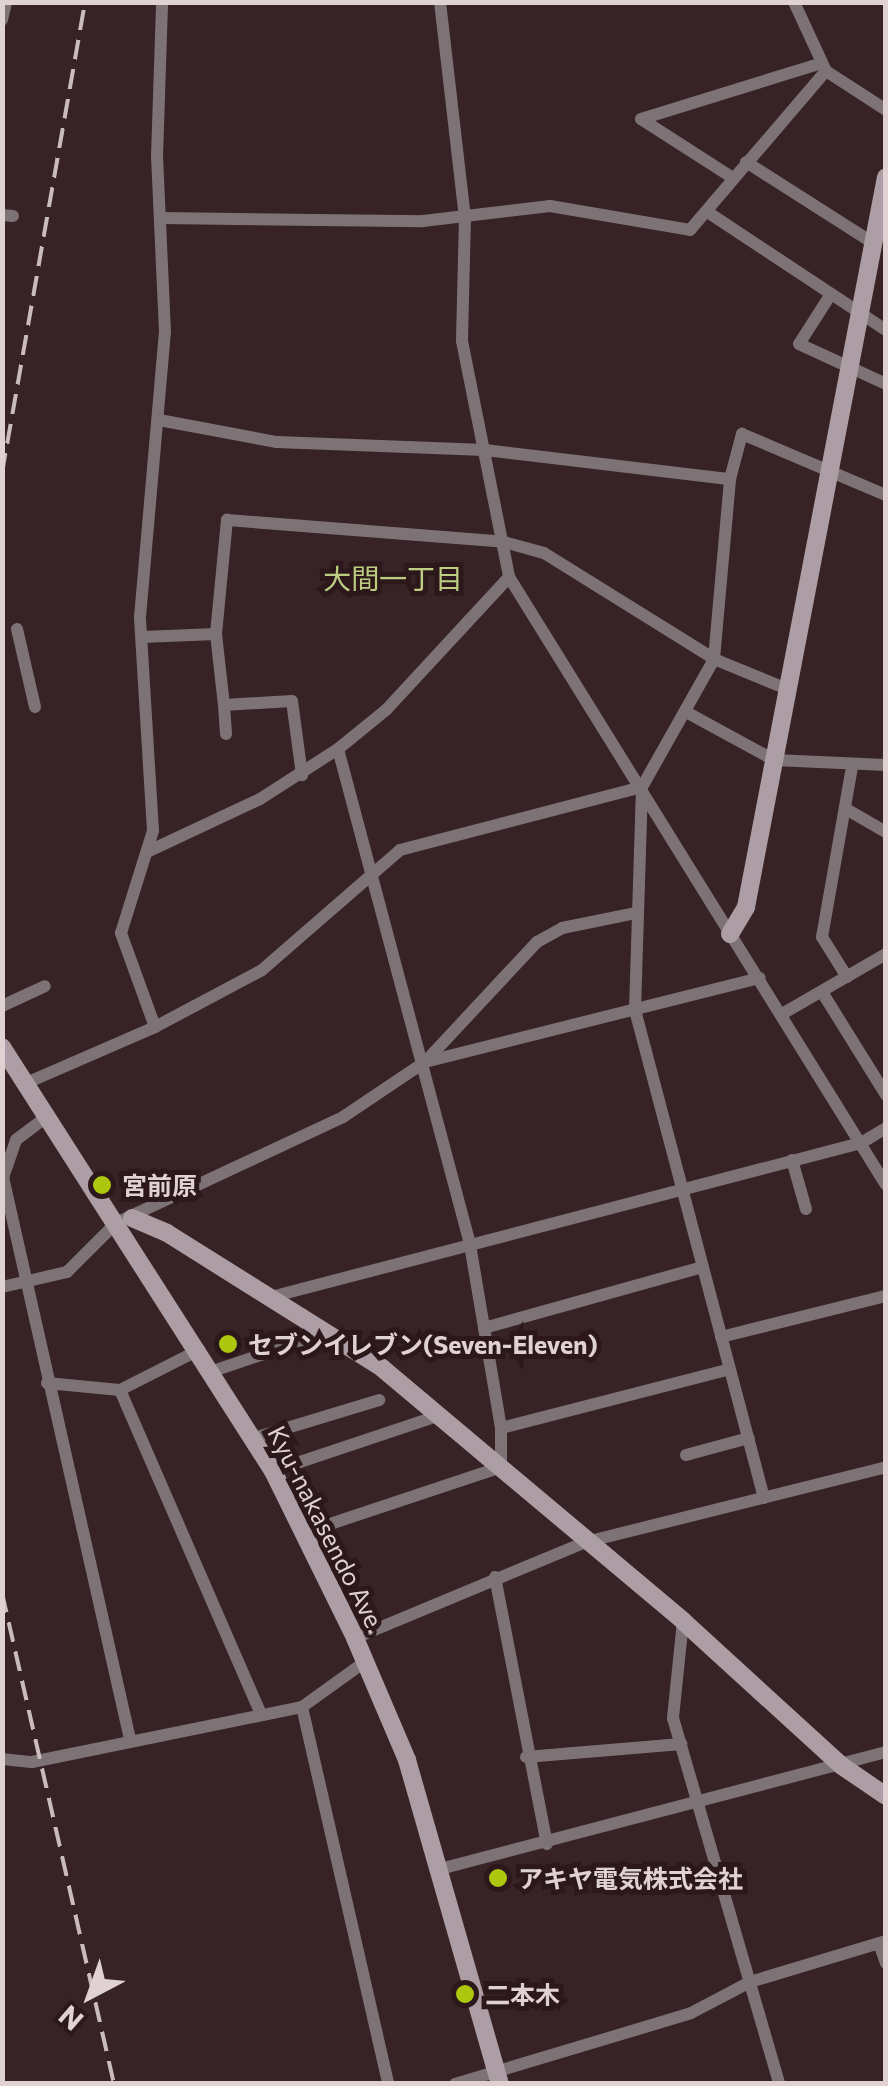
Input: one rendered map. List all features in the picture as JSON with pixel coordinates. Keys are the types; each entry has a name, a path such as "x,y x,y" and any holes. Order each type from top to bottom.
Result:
{"street":[{"path":"2,20 6,2"},
{"path":"156,1027 121,933 124,910 149,851 142,637 145,512 160,420 165,332 162,2"},
{"path":"440,2 465,217 462,341 509,576 886,1185"},
{"path":"794,2 824,68 886,110"},
{"path":"161,218 465,217 582,207 690,230 709,213 824,68"},
{"path":"733,178 641,119 824,68"},
{"path":"746,162 873,243"},
{"path":"730,934 746,907 886,176"},
{"path":"709,213 886,330"},
{"path":"831,294 799,344 886,384"},
{"path":"160,420 277,442 485,450 730,479"},
{"path":"764,1498 635,1010 642,787 714,659 730,479 742,434 886,496"},
{"path":"226,734 216,634 226,520 504,542 544,553 714,659 787,689"},
{"path":"149,851 302,776 338,749 386,710 509,576"},
{"path":"17,629 36,707"},
{"path":"142,637 216,634"},
{"path":"224,705 292,701 302,776"},
{"path":"686,712 774,760 852,767 886,765"},
{"path":"338,749 425,1062 470,1244 501,1428 501,1467"},
{"path":"847,977 822,937 852,767"},
{"path":"24,1084 156,1027 262,970 400,850 642,787"},
{"path":"846,810 886,832"},
{"path":"2,1286 68,1272 124,1220 343,1117 425,1062 501,973 537,942 562,928 636,913"},
{"path":"782,1014 886,954"},
{"path":"425,1062 760,978"},
{"path":"2,1006 45,986"},
{"path":"822,992 886,1095"},
{"name":"Kyu-nakasendo Ave.","path":"2,1047 45,1118 124,1220 274,1471 356,1638 407,1760 498,2076"},
{"path":"45,1118 16,1140 3,1177 130,1739"},
{"path":"271,1296 861,1143 886,1128"},
{"path":"792,1160 806,1210"},
{"path":"124,1220 271,1296 329,1332 501,1467 682,1621 842,1766 886,1796"},
{"path":"484,1328 703,1268"},
{"path":"722,1337 886,1296"},
{"path":"213,1371 329,1332"},
{"path":"48,1383 120,1390 199,1350"},
{"path":"501,1428 730,1369"},
{"path":"120,1390 261,1714"},
{"path":"254,1438 379,1400"},
{"path":"274,1471 438,1416"},
{"path":"686,1455 749,1438"},
{"path":"302,1532 501,1467"},
{"path":"356,1638 586,1542 886,1467"},
{"path":"495,1578 526,1757 547,1844"},
{"path":"682,1621 673,1718 779,2084"},
{"path":"2,1760 32,1762 302,1707 366,1660"},
{"path":"302,1707 388,2084"},
{"path":"526,1757 681,1744"},
{"path":"440,1869 886,1752"},
{"path":"455,2084 498,2076 690,2014 750,1982 882,1942 886,1963"}],"railway":[{"path":"2,473 85,2"},
{"path":"2,1593 114,2084"}],"place":[{"name":"宮前原","path":"102,1185"},
{"name":"セブンイレブン(Seven-Eleven)","path":"228,1344"},
{"name":"アキヤ電気株式会社","path":"498,1878"},
{"name":"二本木","path":"465,1994"}],"district":[{"name":"大間一丁目","path":"393,578"}]}
